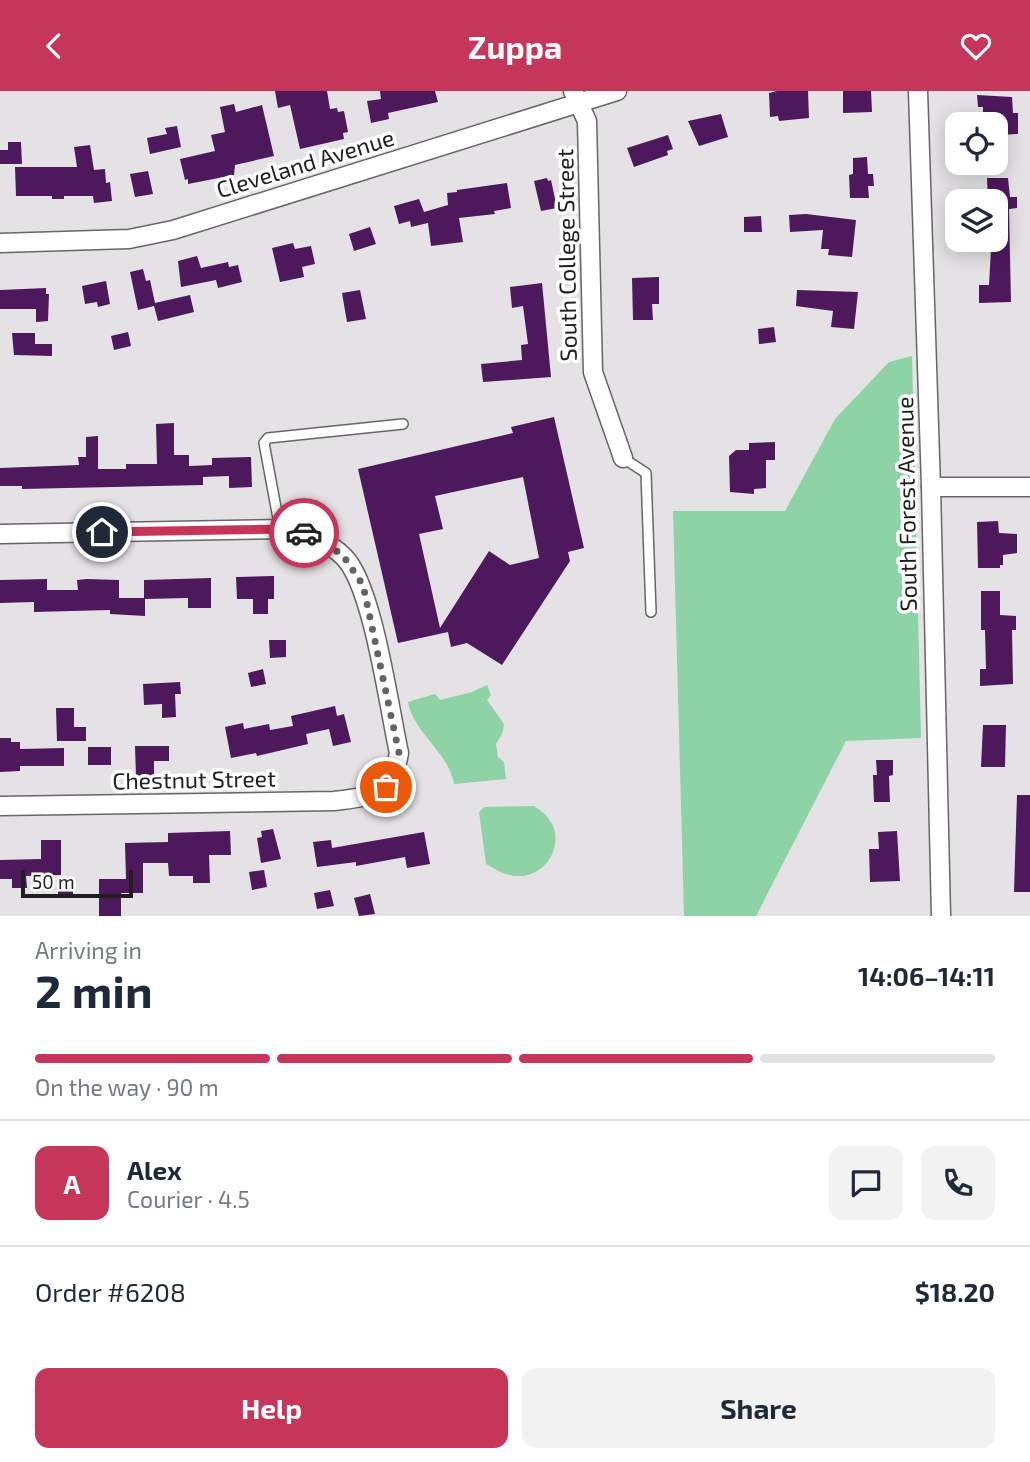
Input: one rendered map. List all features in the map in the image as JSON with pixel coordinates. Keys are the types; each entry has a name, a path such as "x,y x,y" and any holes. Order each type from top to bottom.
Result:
{"street":[{"name":"Cleveland Avenue","path":"0,243 129,239 173,230 575,97 617,91"},
{"name":"South Forest Avenue","path":"918,91 932,487 941,916"},
{"name":"South College Street","path":"575,97 587,121 593,372 623,458"},
{"path":"932,487 1030,487"},
{"path":"0,534 280,529"},
{"name":"Chestnut Street","path":"0,806 334,801 366,797 386,787 396,773 399,753 363,585 344,557 310,535 280,529"}],"lane":[{"path":"280,529 264,443 268,438 403,424"},
{"path":"623,458 646,473 651,612"}],"green space":[{"path":"912,356 921,738 846,741 756,916 684,916 673,511 785,511 835,419 889,362"},
{"path":"487,685 491,695 487,700 504,724 496,744 498,757 504,762 506,779 454,784 446,762 417,724 408,702 435,694 440,700 472,692"},
{"path":"534,806 545,814 553,826 555,844 548,861 535,872 517,876 504,874 486,864 479,812 484,807"}],"building":[{"path":"275,91 327,91 330,109 344,111 348,132 343,133 344,139 300,149 290,105 278,108"},
{"path":"380,91 435,91 438,102 388,113 389,119 371,123 367,101 381,99"},
{"path":"808,91 809,118 779,121 778,116 770,117 769,93"},
{"path":"843,91 871,91 872,112 843,113"},
{"path":"977,95 1012,97 1013,113 1018,113 1018,134 1008,134 1008,112 983,112 983,107 978,107"},
{"path":"234,104 236,112 262,105 274,156 235,165 234,175 188,184 180,159 215,151 211,135 225,132 220,107"},
{"path":"721,114 728,137 699,146 688,121"},
{"path":"177,126 181,147 150,154 147,138 167,134 165,128"},
{"path":"668,135 673,149 667,151 668,155 634,167 627,148"},
{"path":"8,142 21,142 22,164 0,164 0,150 8,150"},
{"path":"90,145 94,170 105,169 106,183 110,182 112,201 94,203 93,196 64,196 64,199 52,199 52,196 16,196 15,167 77,167 74,147"},
{"path":"867,157 868,174 873,174 874,186 868,186 869,198 850,198 849,175 853,174 853,158"},
{"path":"148,171 153,194 135,197 130,174"},
{"path":"547,178 548,181 551,180 557,208 541,211 534,181"},
{"path":"987,178 1008,178 1010,197 1017,197 1017,208 1009,209 1011,302 979,303 979,285 989,285 991,252 1008,252 1008,189 987,189"},
{"path":"507,183 511,208 494,211 495,214 459,218 463,242 431,246 428,223 411,227 410,221 399,224 394,206 419,199 424,212 448,205 447,193"},
{"path":"806,214 856,220 852,257 828,255 829,249 821,249 823,230 790,232 789,215"},
{"path":"761,216 762,232 744,232 744,217"},
{"path":"370,227 376,244 354,251 349,234"},
{"path":"293,243 295,249 311,246 315,264 302,267 304,277 280,282 272,248"},
{"path":"197,256 201,268 228,262 229,267 238,265 242,282 218,288 216,280 181,287 178,261"},
{"path":"143,269 146,281 150,280 155,303 190,295 194,312 158,321 154,306 138,310 130,272"},
{"path":"659,277 659,304 652,304 653,320 633,320 632,278"},
{"path":"106,281 110,304 98,307 97,302 85,304 82,286"},
{"path":"542,283 551,377 483,382 481,364 522,360 521,345 528,344 523,306 512,308 510,287"},
{"path":"46,288 46,294 49,294 48,321 36,322 36,309 0,309 0,290"},
{"path":"360,290 366,319 347,322 342,293"},
{"path":"797,290 858,292 854,329 831,327 833,311 796,306"},
{"path":"774,327 776,342 759,344 758,329"},
{"path":"128,332 131,346 114,350 111,336"},
{"path":"12,333 35,333 35,344 52,344 52,356 14,355"},
{"path":"554,417 584,548 568,552 570,561 502,665 467,643 451,647 448,632 398,643 358,469 513,433 511,427","holes":["523,477 539,558 510,565 489,551 440,628 419,534 443,529 435,496"]},
{"path":"174,423 174,455 189,455 189,466 212,465 212,458 251,457 252,487 229,488 229,476 203,477 203,485 22,489 22,486 0,486 0,468 79,465 78,457 86,457 86,437 98,436 98,469 126,469 126,464 157,464 156,424"},
{"path":"775,442 775,460 766,460 766,488 754,489 754,494 730,492 729,456 736,450 749,450 749,443"},
{"path":"998,521 999,533 1017,534 1017,553 1003,555 1003,565 1000,565 1000,568 978,568 977,522"},
{"path":"274,576 274,599 268,599 268,614 253,614 253,599 237,599 236,577"},
{"path":"211,578 211,608 188,608 188,598 145,599 145,616 110,614 110,610 34,612 34,602 0,603 0,580 47,579 47,590 78,590 77,580 119,580 119,598 144,598 144,580"},
{"path":"981,591 1000,591 1000,615 1016,616 1016,630 1012,630 1013,684 980,686 980,669 986,669 985,630 981,630"},
{"path":"269,640 286,640 286,657 270,658"},
{"path":"263,669 266,684 251,687 248,673"},
{"path":"180,682 181,694 175,694 176,717 162,718 162,704 144,705 143,684"},
{"path":"335,706 337,716 344,714 351,742 333,746 329,729 306,734 308,744 257,756 256,753 231,758 225,727 243,723 244,729 269,724 270,730 293,726 291,716"},
{"path":"56,708 74,708 74,727 86,727 86,741 57,741"},
{"path":"983,725 1006,725 1005,767 981,767"},
{"path":"0,738 11,738 11,742 20,742 20,749 64,748 64,766 20,766 20,771 0,772"},
{"path":"135,746 169,746 169,761 154,761 154,777 136,777"},
{"path":"88,747 111,747 111,765 88,765"},
{"path":"876,760 893,760 893,775 889,776 890,802 874,802 873,775 877,775"},
{"path":"1017,795 1030,795 1030,892 1014,892"},
{"path":"273,829 281,859 261,863 257,838 262,837 261,831"},
{"path":"230,831 231,855 209,855 210,883 193,883 193,876 169,876 168,863 143,863 143,893 121,893 121,916 99,916 99,879 126,879 125,843 168,842 168,833"},
{"path":"897,831 900,881 870,882 869,849 879,849 878,832"},
{"path":"424,832 430,864 407,868 405,857 356,866 356,862 317,867 313,842 331,840 332,848"},
{"path":"41,840 61,840 61,875 26,876 27,888 12,888 12,879 0,879 0,860 41,859"},
{"path":"264,870 267,887 252,890 249,872"},
{"path":"58,880 73,880 73,895 58,895"},
{"path":"330,890 334,906 317,909 314,893"},
{"path":"370,894 375,914 359,916 354,898"}],"way so far":[{"path":"304,533 328,544 344,557 363,585 399,753 396,773 386,787"}],"route":[{"path":"102,532 286,529 304,533"}]}
